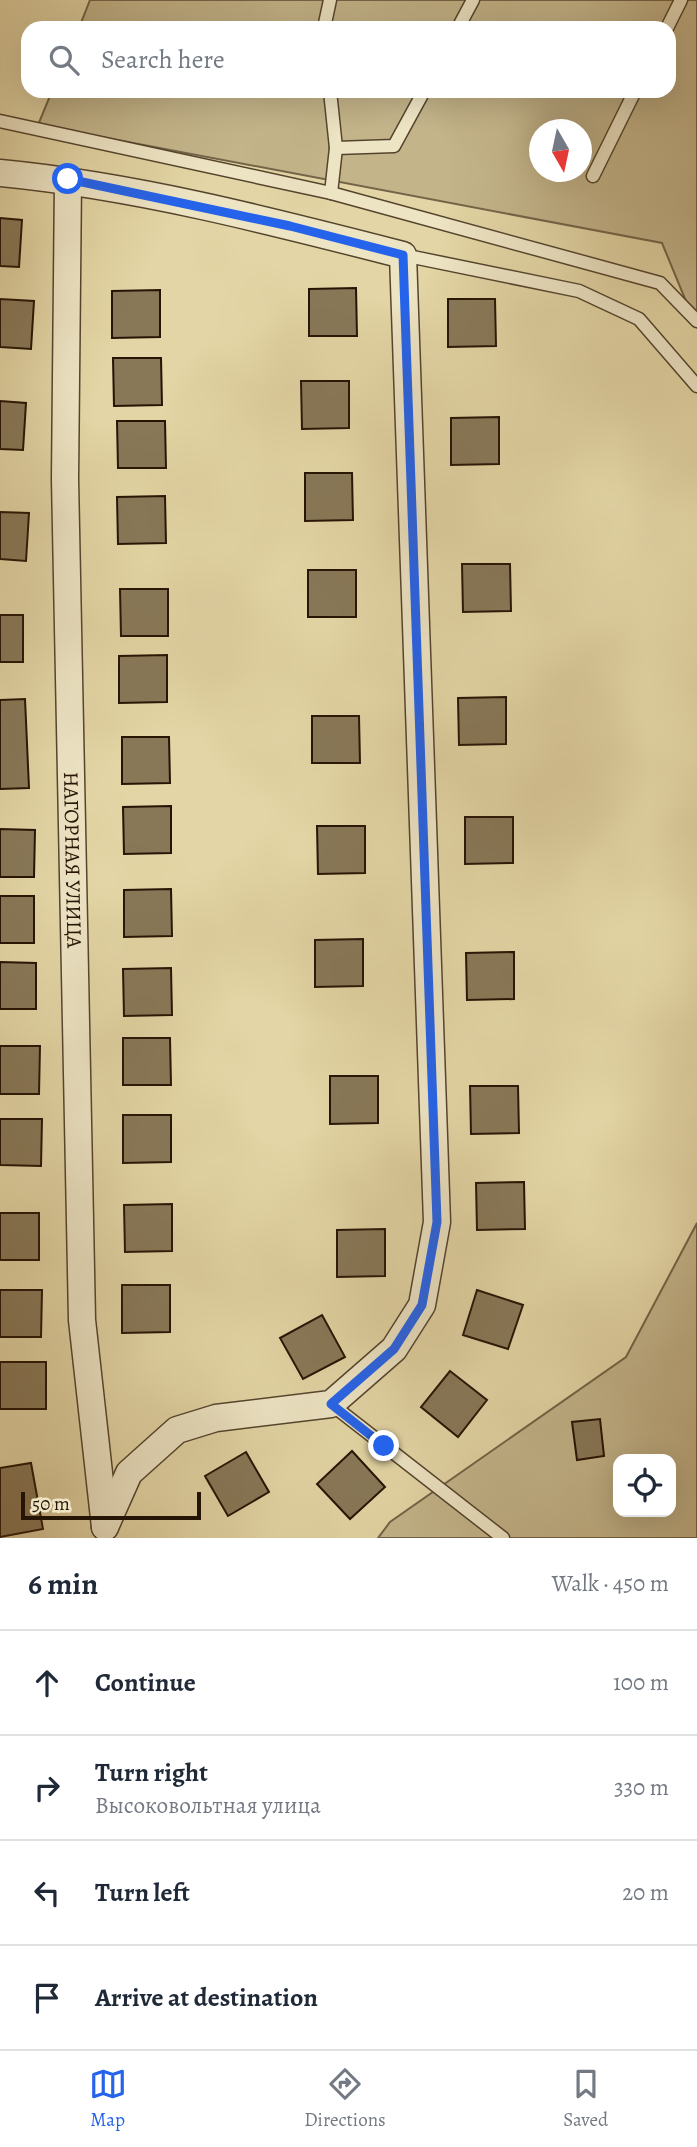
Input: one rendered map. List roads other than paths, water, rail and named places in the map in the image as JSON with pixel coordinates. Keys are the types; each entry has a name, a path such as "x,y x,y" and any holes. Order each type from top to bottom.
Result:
{"street":[{"path":"0,173 68,179 290,226 403,255 437,1222 422,1305 394,1349 331,1404 216,1418 177,1430 128,1474 105,1532"},
{"name":"НАГОРНАЯ УЛИЦА","path":"68,179 65,479 82,1320 105,1532"}],"lane":[{"path":"326,21 330,0"},
{"path":"462,21 473,0"},
{"path":"670,21 681,0"},
{"path":"331,98 336,148 331,193"},
{"path":"336,148 394,146 420,98"},
{"path":"593,176 632,98"},
{"path":"0,121 331,193 660,283 697,321"},
{"path":"403,255 579,291 639,319 697,386"},
{"path":"331,1404 503,1538"}]}
